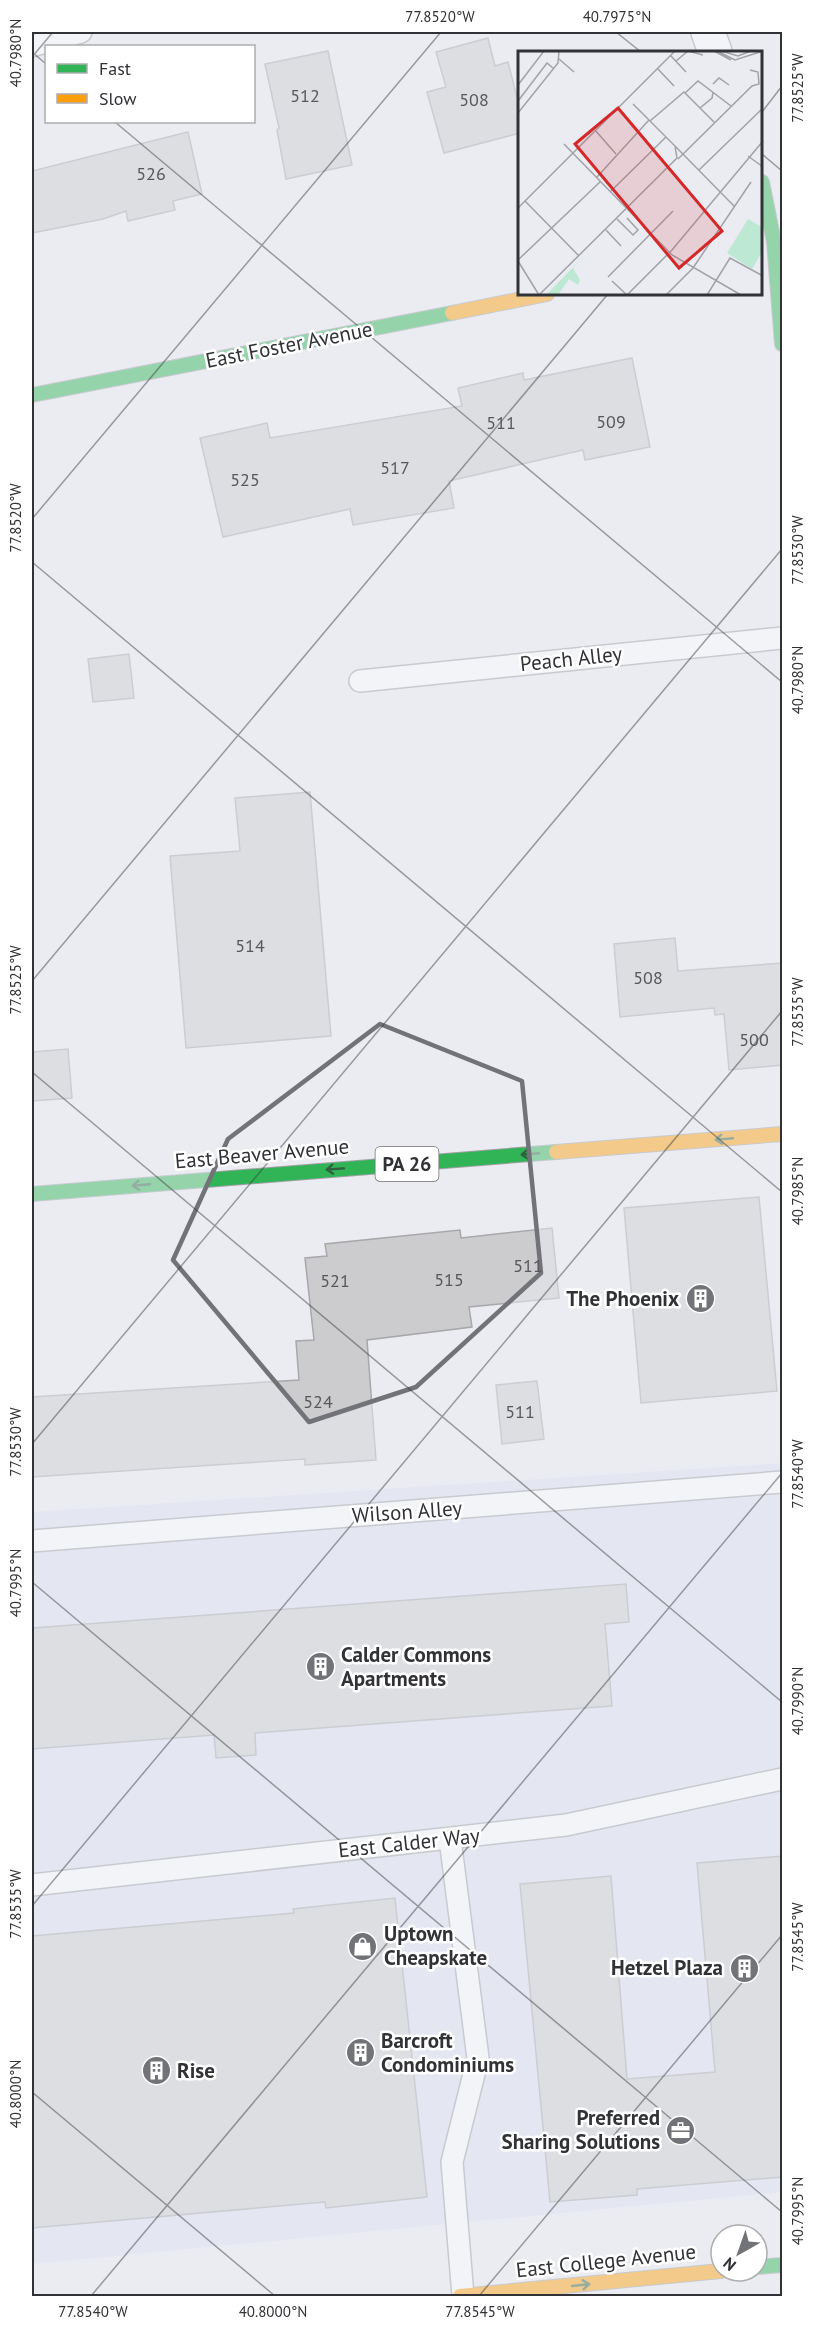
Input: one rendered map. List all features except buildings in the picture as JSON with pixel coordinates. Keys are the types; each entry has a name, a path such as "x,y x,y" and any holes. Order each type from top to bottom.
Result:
{"main road":[{"path":"763,185 769,205 783,344"},
{"name":"East Foster Avenue","path":"32,395 537,296"},
{"name":"East Beaver Avenue","path":"32,1194 783,1134"},
{"name":"East College Avenue","path":"462,2296 709,2272"}],"street":[{"path":"708,32 715,51"}],"lane":[{"path":"32,46 81,32"},
{"name":"Peach Alley","path":"360,681 783,638"},
{"name":"Wilson Alley","path":"32,1541 783,1482"},
{"name":"East Calder Way","path":"32,1885 566,1825 783,1779"},
{"path":"450,1839 478,2058 452,2162 462,2296"}],"highlighted area":[{"path":"380,1024 522,1081 541,1273 416,1387 309,1422 173,1260 228,1139"}],"shaded area":[{"path":"782,1463 782,2192 32,2264 32,1512"}],"traffic: fast":[{"path":"763,187 774,242 782,344"},
{"path":"32,395 452,313"},
{"path":"32,1194 556,1152"},
{"path":"769,2266 782,2265"}],"traffic: slow":[{"path":"452,313 537,296"},
{"path":"556,1152 782,1134"},
{"path":"460,2296 709,2272"}],"place":[{"name":"The Phoenix","path":"700,1299"},
{"name":"Calder Commons Apartments","path":"320,1667"},
{"name":"Uptown Cheapskate","path":"363,1946"},
{"name":"Hetzel Plaza","path":"744,1968"},
{"name":"Barcroft Condominiums","path":"360,2053"},
{"name":"Rise","path":"156,2071"},
{"name":"Preferred Sharing Solutions","path":"681,2130"}]}
